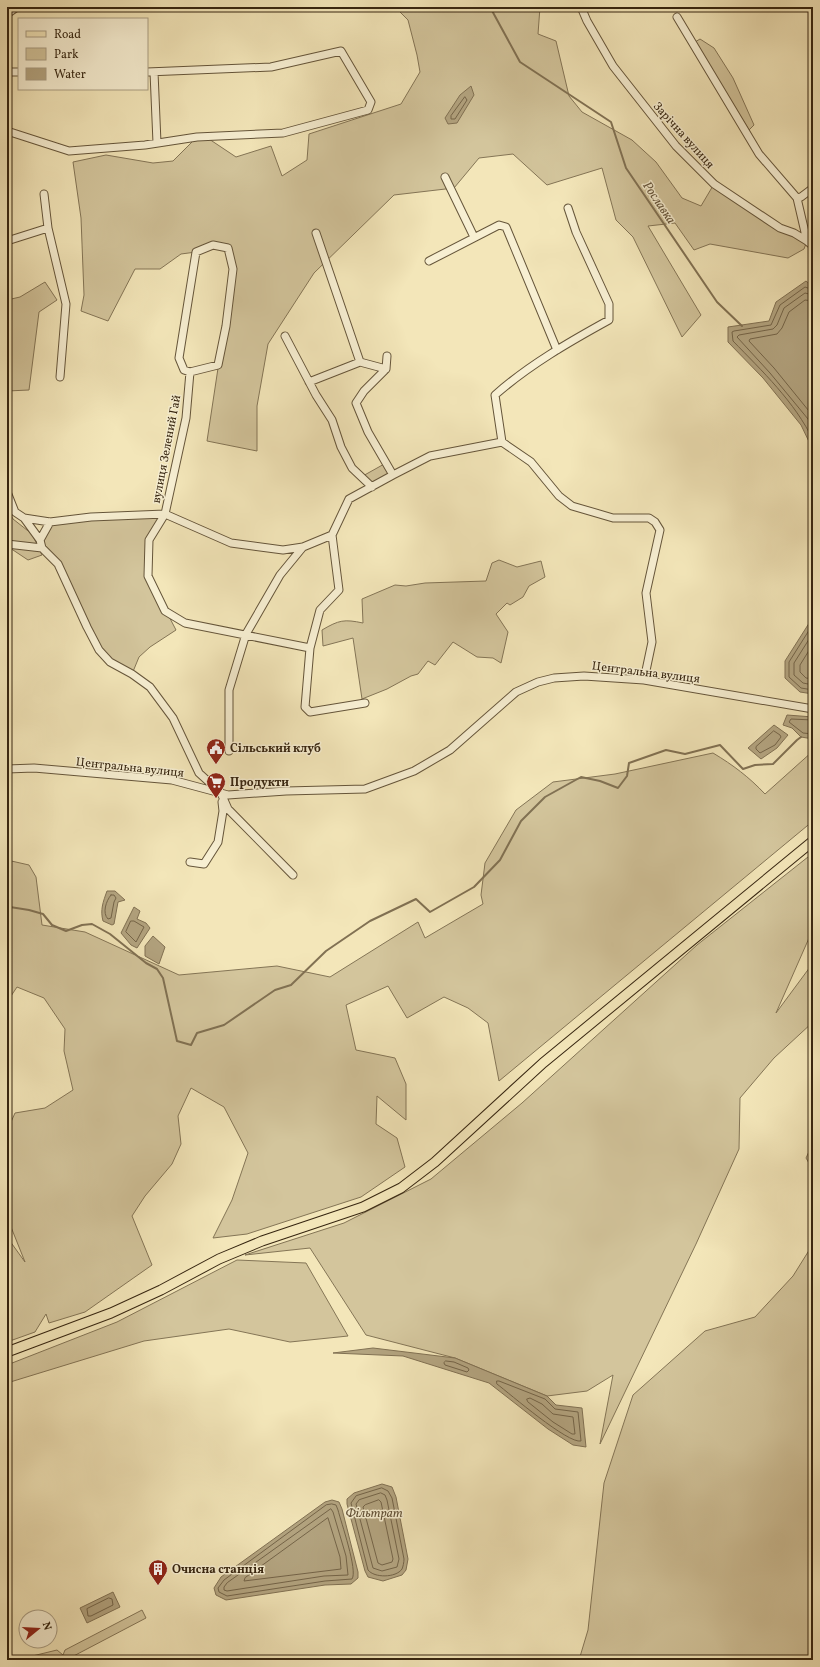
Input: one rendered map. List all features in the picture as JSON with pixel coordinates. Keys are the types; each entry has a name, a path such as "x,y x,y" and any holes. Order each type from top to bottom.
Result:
{"main road":[{"path":"7,1352 111,1313 161,1290 219,1259 262,1241 363,1208 401,1188 435,1162 544,1063 813,841"}],"street":[{"path":"7,14 17,7"},
{"name":"Зарічна вулиця","path":"581,7 587,21 613,66 676,146 714,184 780,228 794,233 813,246"},
{"path":"677,17 759,154 797,198 807,241"},
{"path":"7,131 70,151 157,143 197,137 283,133 368,110 371,102 341,51 271,67 151,72 157,143"},
{"path":"7,72 18,72"},
{"path":"445,177 474,237"},
{"path":"797,198 801,197 813,188"},
{"path":"44,194 48,228 66,304 60,377"},
{"path":"502,442 495,395 508,383 557,350 609,320 609,304 576,232 568,208"},
{"path":"429,261 499,225 506,226 557,350"},
{"path":"7,241 48,228"},
{"path":"316,233 360,362"},
{"path":"213,245 228,248 233,268 226,326 218,365 190,372 184,370 179,358 196,252 213,245"},
{"path":"285,336 309,382 332,420 341,447 352,468 372,487"},
{"path":"387,356 386,369 364,391 356,403 368,432 393,474"},
{"path":"309,382 360,362 386,369"},
{"name":"вулиця Зелений Гай","path":"190,372 186,418 165,514 149,540 148,576 166,611 185,622 310,648"},
{"path":"365,703 310,712 305,707 310,648 320,610 339,590 332,535 350,499 393,474 430,456 502,442 531,462 560,496 572,506 613,518 649,518 655,522 660,530 646,593 652,642 644,680"},
{"path":"7,492 14,512 24,518 50,522 91,517 165,514 231,543 283,550 303,547 332,535"},
{"path":"24,518 40,540 42,548 58,564 99,650 110,662 132,674 150,687 172,718 199,773 221,793 228,809 293,875"},
{"path":"40,540 50,522"},
{"path":"7,544 42,548"},
{"path":"229,752 229,690 246,634 280,575 303,547"},
{"name":"Центральна вулиця","path":"7,769 34,768 172,780 228,795 286,791 365,789 414,771 450,750 516,692 538,682 554,678 584,676 644,680 813,708"},
{"path":"190,862 204,864 218,842 224,810 221,793"}],"green space":[{"path":"395,7 540,7 538,34 556,41 569,96 582,112 632,140 656,162 682,198 701,206 714,184 807,241 804,249 788,258 710,244 694,250 675,223 648,226 701,315 682,337 633,237 616,220 602,168 547,185 513,154 479,158 454,188 394,195 314,273 268,344 257,406 257,451 207,441 233,269 228,248 213,245 196,252 181,254 160,269 135,269 108,321 81,311 84,295 81,218 73,162 106,155 153,163 173,161 197,137 206,137 236,157 271,146 282,176 307,160 309,134 401,104 420,72 408,20"},
{"path":"700,39 714,48 733,78 754,125 749,130 695,42"},
{"path":"45,282 57,300 39,312 29,390 7,391 7,300 20,297"},
{"path":"386,463 393,475 372,487 361,477"},
{"path":"7,507 13,519 32,534 42,555 28,560 7,546"},
{"path":"165,514 149,540 148,576 176,630 150,647 139,657 132,674 110,662 99,650 58,564 40,540 50,522"},
{"path":"499,560 517,567 541,561 545,577 529,586 523,597 510,605 507,603 496,614 508,632 501,663 493,658 477,657 453,642 435,665 428,661 418,674 362,699 353,638 323,646 322,630 342,621 363,623 362,599 395,585 406,586 425,583 486,581 492,563"},
{"path":"813,751 813,821 499,1081 488,1023 468,1008 444,997 407,1018 388,986 346,1005 356,1050 395,1058 406,1084 406,1120 377,1096 376,1124 397,1138 405,1167 361,1197 247,1234 213,1238 232,1200 248,1153 224,1107 191,1088 178,1116 181,1144 172,1164 145,1196 132,1216 152,1265 85,1312 49,1323 46,1314 35,1332 7,1342 7,1237 25,1262 7,1217 7,1131 15,1113 45,1108 73,1090 64,1051 65,1029 44,998 17,987 7,1002 7,860 29,865 36,877 42,925 85,932 179,975 277,966 330,977 418,922 425,938 483,904 481,895 485,863 516,810 553,782 615,774 713,753 753,782 765,794"},
{"path":"813,853 813,929 776,1013 813,963 813,1022 774,1058 740,1098 739,1149 696,1244 600,1444 613,1375 587,1391 547,1396 455,1358 366,1335 310,1248 245,1255 344,1223 431,1179 522,1103 697,945"},
{"path":"813,1143 813,1170 806,1158"},
{"path":"813,1244 813,1660 579,1660 588,1630 604,1483 633,1395 705,1331 755,1317 793,1276"},
{"path":"237,1260 306,1263 348,1336 290,1342 229,1329 144,1341 7,1383 7,1365 117,1322"},
{"path":"142,1610 146,1618 66,1660 16,1660 57,1650 63,1655 65,1650"}],"water":[{"path":"471,86 474,95 457,123 448,124 445,118 460,95"},
{"path":"806,281 813,287 813,450 801,425 763,378 728,342 728,327 769,321 776,302"},
{"path":"813,617 813,694 800,692 785,678 785,661"},
{"path":"787,715 813,717 813,739 801,737 792,728 783,725"},
{"path":"774,725 788,735 777,748 761,759 748,748"},
{"path":"107,891 115,891 125,900 118,902 114,924 112,925 103,921 102,917 102,906"},
{"path":"134,907 140,911 137,919 146,923 150,928 137,948 131,945 121,933"},
{"path":"153,936 165,947 159,964 145,956 145,946"},
{"path":"373,1348 455,1358 547,1396 556,1405 582,1408 586,1447 573,1445 548,1429 489,1383 403,1356 333,1353"},
{"name":"Фільтрат","path":"382,1484 392,1487 396,1497 408,1559 406,1570 402,1575 383,1581 368,1577 365,1571 347,1504 347,1499 354,1493"},
{"path":"332,1500 339,1502 342,1509 358,1572 358,1578 351,1584 325,1585 226,1600 216,1595 214,1588 221,1577 325,1502"},
{"path":"113,1592 120,1607 87,1623 80,1608"}],"waterway":[{"name":"Рославка","path":"490,7 520,62 611,122 626,168 717,302 742,326"},
{"path":"7,904 10,907 43,914 52,925 66,931 82,925 92,924 110,934 146,963 157,969 163,978 177,1041 191,1045 197,1033 224,1025 275,990 291,985 326,951 370,921 416,899 430,912 474,887 500,860 521,821 545,797 581,777 600,781 618,788 627,776 629,763 666,750 685,754 720,745 743,769 755,765 773,764 801,737"}],"place":[{"name":"Сільський клуб","path":"216,765"},
{"name":"Продукти","path":"216,799"},
{"name":"Очисна станція","path":"158,1586"}]}
